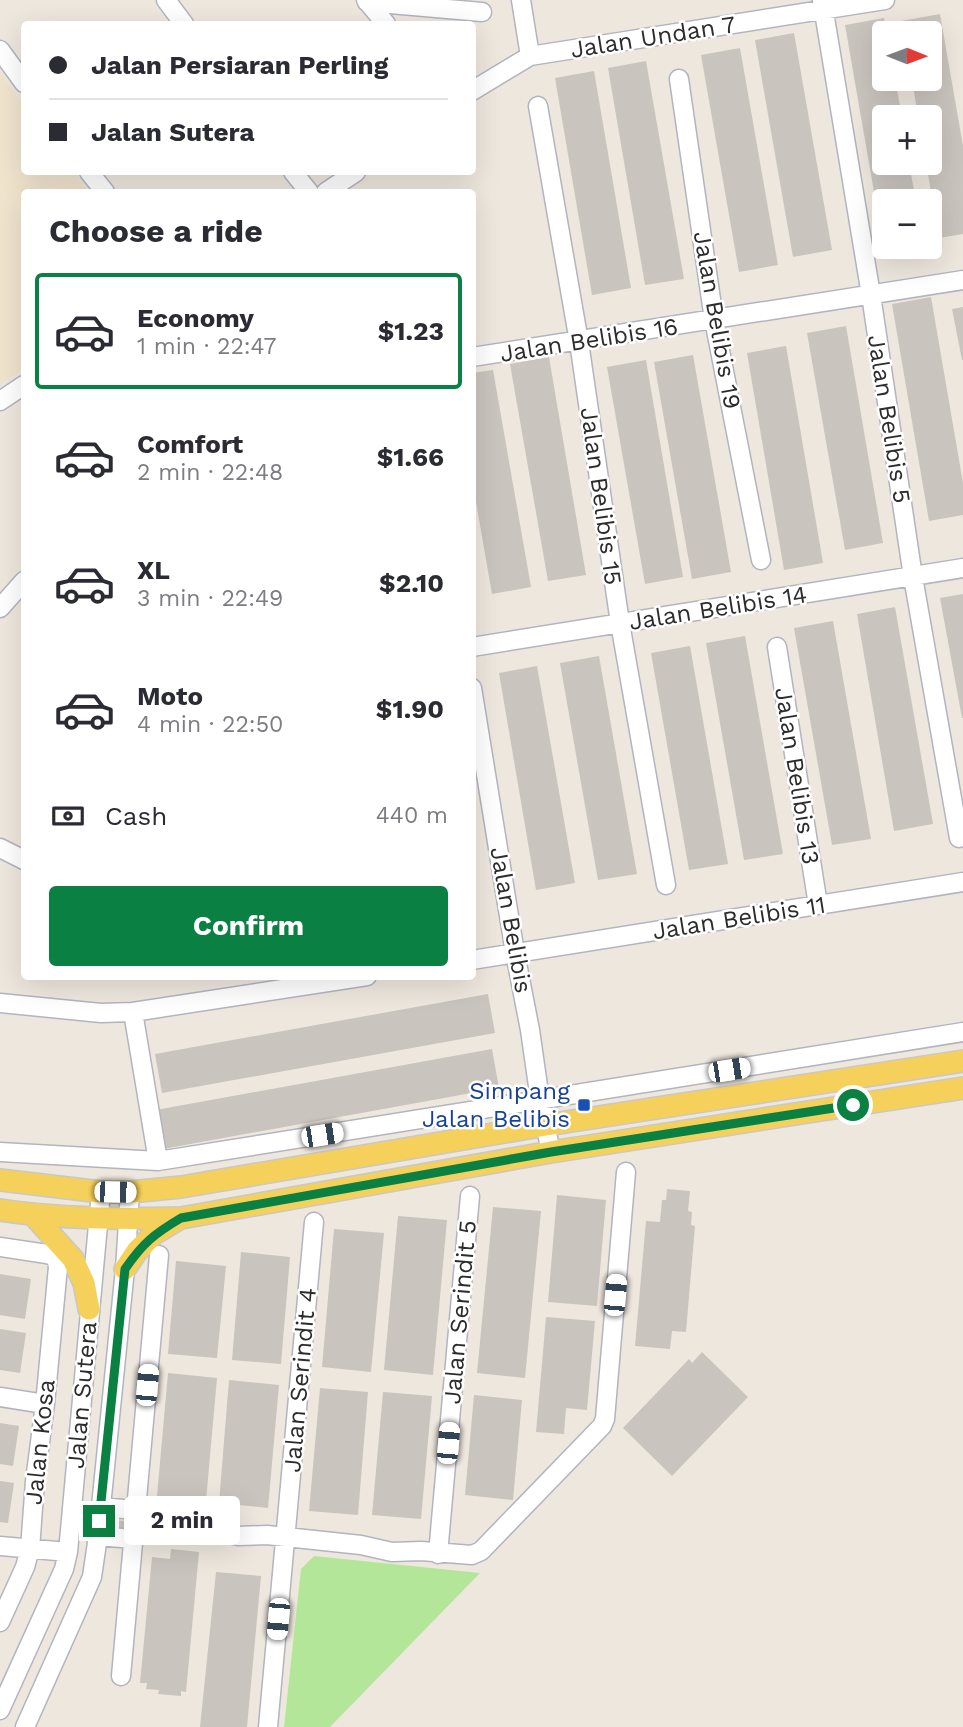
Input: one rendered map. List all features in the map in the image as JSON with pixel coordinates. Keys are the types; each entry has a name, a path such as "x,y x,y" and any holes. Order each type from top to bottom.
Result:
{"main road":[{"path":"0,1180 101,1192 181,1187 546,1125 959,1063"},
{"path":"0,1210 33,1215 181,1218 551,1152 963,1088"},
{"path":"33,1215 73,1259 84,1283 89,1309"},
{"path":"125,1269 137,1251 154,1234 181,1218"}],"street":[{"path":"166,0 182,21"},
{"path":"521,0 530,56"},
{"name":"Jalan Undan 7","path":"476,89 530,56 823,5 885,0"},
{"path":"367,1 482,12"},
{"path":"367,1 384,21"},
{"name":"Jalan Belibis 5","path":"823,5 871,295 913,577 959,838"},
{"path":"0,50 21,79"},
{"name":"Jalan Belibis 19","path":"679,79 714,320 761,560"},
{"name":"Jalan Belibis 15","path":"538,106 579,342 620,624 666,885"},
{"path":"91,175 103,189"},
{"path":"295,175 307,189"},
{"path":"330,189 352,175"},
{"name":"Jalan Belibis 16","path":"476,357 963,280"},
{"path":"0,401 21,387"},
{"name":"Jalan Belibis 14","path":"476,646 963,568"},
{"path":"0,608 21,584"},
{"name":"Jalan Belibis 13","path":"777,647 818,905"},
{"name":"Jalan Belibis","path":"476,713 551,1152"},
{"path":"0,848 21,858"},
{"name":"Jalan Belibis 11","path":"476,959 963,881"},
{"path":"0,1003 101,1013 133,1013 341,980"},
{"path":"133,1013 159,1161"},
{"path":"0,1152 159,1161 963,1032"},
{"path":"100,1507 134,1524 208,1530 238,1536 267,1535 361,1545 392,1552 471,1555 481,1551 597,1433 605,1419 626,1172"},
{"name":"Jalan Sutera","path":"0,1710 64,1569 68,1552 101,1192"},
{"name":"Jalan Sutera","path":"25,1727 92,1577 125,1269 130,1192"},
{"name":"Jalan Serindit 5","path":"438,1554 470,1196"},
{"name":"Jalan Serindit 4","path":"268,1727 314,1222"},
{"name":"Jalan Kosa","path":"0,1247 56,1257 58,1267 30,1549 25,1567 0,1622"},
{"path":"121,1676 159,1255"},
{"path":"0,1397 45,1404"},
{"path":"98,1536 134,1524"},
{"path":"0,1546 68,1552"}],"shaded area":[{"path":"0,73 21,102 21,175 75,175 86,189 21,189 21,370 0,385"}],"green space":[{"path":"314,1556 480,1573 330,1727 284,1727 301,1569"}],"building":[{"path":"940,14 941,21 901,21"},
{"path":"884,18 885,21 872,21 872,91 897,91 900,105 872,105 872,175 911,175 914,189 873,189 845,25"},
{"path":"942,25 963,146 963,234 942,238 942,189 931,189 928,175 942,175 942,105 916,105 914,91 942,91"},
{"path":"794,33 832,250 793,257 755,40"},
{"path":"740,48 778,265 739,272 701,55"},
{"path":"646,61 684,279 645,285 608,68"},
{"path":"594,71 631,288 592,295 555,78"},
{"path":"931,297 963,483 963,515 929,521 892,304"},
{"path":"963,307 963,360 962,360 952,309"},
{"path":"846,326 883,543 845,550 807,333"},
{"path":"786,346 823,563 784,570 747,353"},
{"path":"693,355 731,572 692,579 654,362"},
{"path":"549,357 586,575 548,581 510,364"},
{"path":"646,360 683,577 645,584 607,367"},
{"path":"493,370 531,587 492,594 476,502 476,372"},
{"path":"963,594 963,718 962,718 940,598"},
{"path":"895,607 933,824 894,831 857,614"},
{"path":"833,621 871,839 832,845 794,628"},
{"path":"745,636 783,854 744,860 706,643"},
{"path":"690,646 728,864 689,870 651,653"},
{"path":"599,656 637,874 598,880 560,663"},
{"path":"537,666 575,883 536,890 499,673"},
{"path":"488,994 495,1033 162,1093 155,1054"},
{"path":"492,1049 499,1088 163,1149 156,1110"},
{"path":"667,1189 690,1191 688,1211 692,1212 691,1225 695,1226 686,1332 672,1331 670,1349 635,1346 646,1221 660,1222 662,1200 666,1200"},
{"path":"557,1195 606,1200 597,1306 548,1302"},
{"path":"493,1207 541,1211 525,1378 477,1373"},
{"path":"398,1216 447,1220 433,1375 384,1370"},
{"path":"334,1229 384,1233 371,1372 322,1367"},
{"path":"241,1252 290,1257 281,1364 232,1360"},
{"path":"176,1261 226,1266 217,1358 168,1354"},
{"path":"0,1274 31,1279 25,1319 0,1315"},
{"path":"546,1317 595,1321 587,1410 566,1408 564,1434 536,1432"},
{"path":"0,1329 26,1333 20,1373 0,1370"},
{"path":"702,1352 748,1397 672,1476 623,1428 689,1359 692,1363"},
{"path":"168,1373 217,1378 206,1501 157,1496"},
{"path":"229,1380 279,1385 268,1508 219,1503"},
{"path":"320,1388 368,1392 358,1515 309,1511"},
{"path":"383,1392 432,1396 421,1519 372,1515"},
{"path":"474,1395 522,1400 513,1500 465,1495"},
{"path":"0,1423 19,1426 13,1466 0,1464"},
{"path":"0,1481 14,1483 8,1523 0,1522"},
{"path":"113,1520 127,1521 126,1529 112,1528"},
{"path":"171,1549 199,1552 186,1692 181,1691 181,1696 158,1694 159,1690 146,1689 147,1683 140,1683 152,1557 170,1559"},
{"path":"216,1572 261,1576 247,1727 200,1727"}],"place":[{"name":"Simpang Jalan Belibis","path":"584,1105"}],"route":[{"path":"99,1521 125,1269 137,1251 154,1234 181,1218 551,1152 853,1105"}]}
